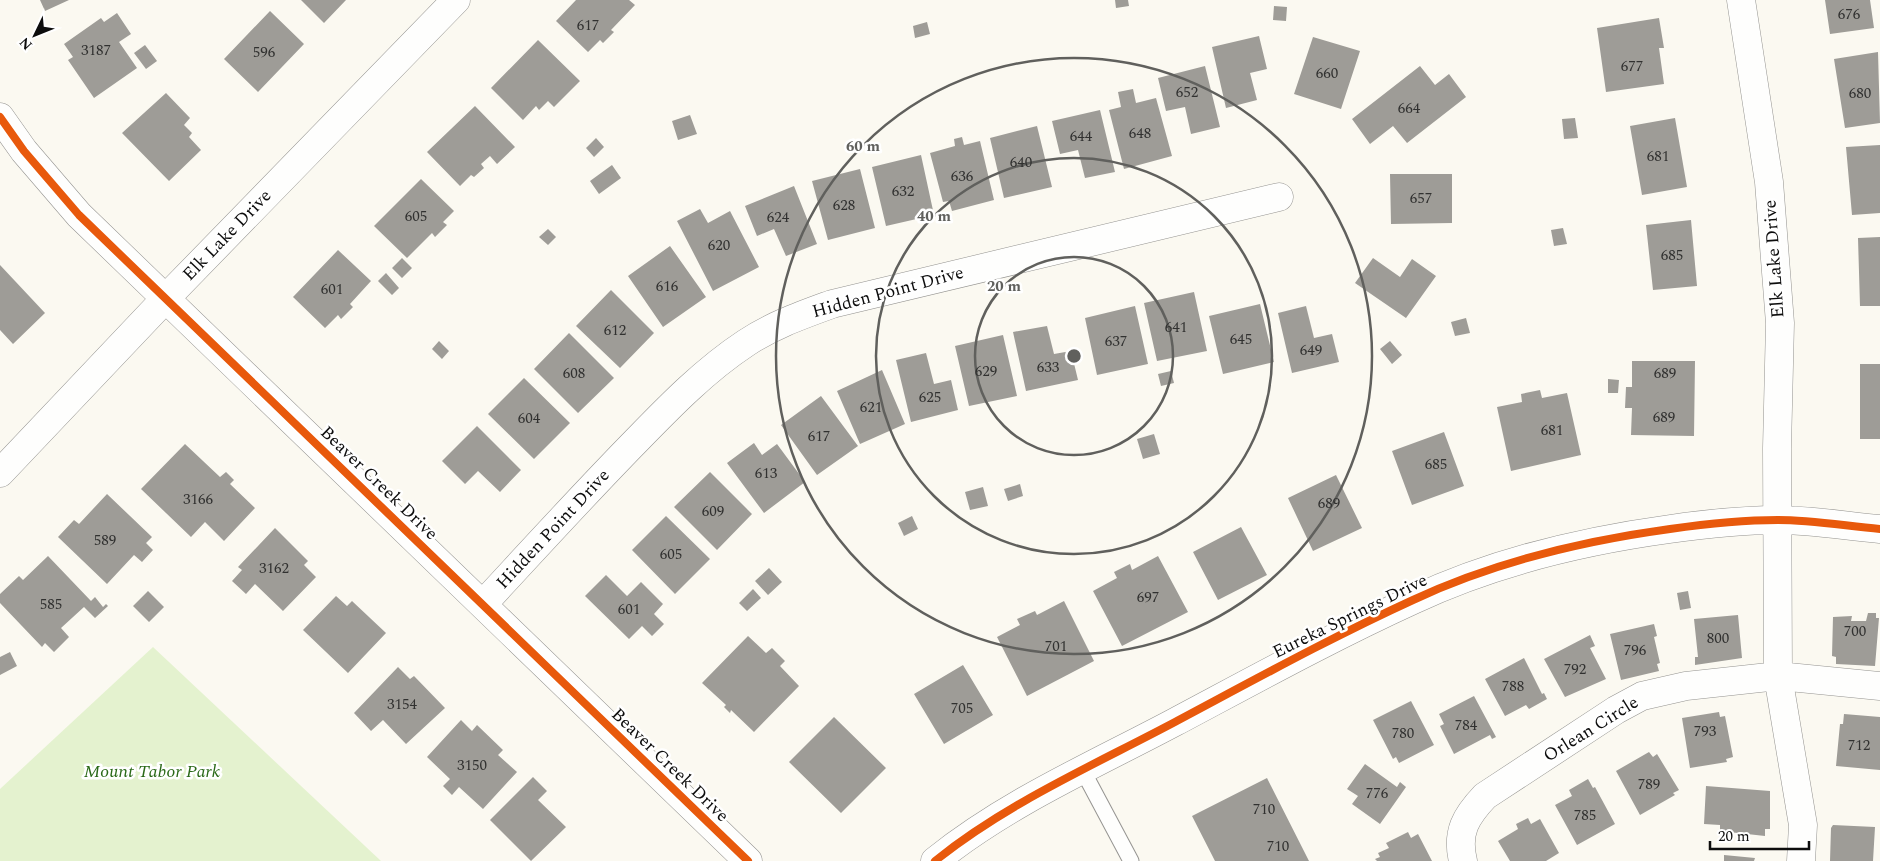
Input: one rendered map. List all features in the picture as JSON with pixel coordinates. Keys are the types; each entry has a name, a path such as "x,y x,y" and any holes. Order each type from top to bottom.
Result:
{"street":[{"name":"Elk Lake Drive","path":"0,473 166,298 456,0"},
{"name":"Elk Lake Drive","path":"1741,0 1769,182 1780,323 1778,520"},
{"name":"Beaver Creek Drive","path":"0,117 24,152 79,215 748,861"},
{"name":"Hidden Point Drive","path":"483,604 588,490 664,413 712,368 746,343 782,322 832,304 1279,197"},
{"name":"Eureka Springs Drive","path":"935,861 988,824 1083,771 1287,663 1414,599 1464,579 1545,554 1632,534 1701,525 1778,520 1880,529"},
{"path":"1778,520 1778,676 1803,825 1801,861"},
{"name":"Orlean Circle","path":"1463,861 1460,850 1462,830 1469,812 1480,802 1616,710 1642,696 1686,686 1778,676 1880,686"}],"lane":[{"path":"1083,771 1131,861"}],"green space":[{"name":"Mount Tabor Park","path":"153,647 381,861 0,861 0,789"}],"building":[{"path":"40,0 69,0 45,11"},
{"path":"301,0 346,0 324,23"},
{"path":"576,0 629,0 635,5 611,30 614,32 603,43 600,40 588,52 556,21"},
{"path":"1115,0 1128,0 1129,6 1116,8"},
{"path":"1825,0 1870,0 1874,28 1830,34"},
{"path":"1274,6 1287,7 1286,21 1273,20"},
{"path":"270,11 304,44 258,92 224,59"},
{"path":"117,13 131,34 119,42 137,68 94,98 68,60 73,57 64,44 101,18 104,22"},
{"path":"1659,18 1664,48 1659,48 1664,84 1606,92 1597,28"},
{"path":"927,22 930,34 915,38 913,26"},
{"path":"1259,36 1267,69 1250,73 1257,100 1226,108 1212,47"},
{"path":"1313,37 1360,51 1341,109 1294,94"},
{"path":"538,40 580,81 554,107 548,101 539,110 536,106 523,120 491,88"},
{"path":"145,45 157,61 146,69 134,53"},
{"path":"1878,52 1880,123 1845,128 1834,59"},
{"path":"1205,66 1220,127 1191,134 1185,107 1166,111 1158,78"},
{"path":"1420,66 1435,85 1449,74 1466,97 1407,143 1393,126 1370,144 1352,119"},
{"path":"1133,89 1136,103 1156,98 1172,156 1124,169 1109,110 1121,107 1118,92"},
{"path":"166,93 190,118 184,125 192,133 189,137 201,150 169,181 122,133"},
{"path":"475,106 515,147 497,164 490,156 481,164 484,168 474,177 471,175 460,186 427,152"},
{"path":"1100,110 1115,172 1085,178 1078,150 1060,154 1052,121"},
{"path":"690,115 697,134 678,140 672,121"},
{"path":"1575,118 1578,138 1564,139 1562,119"},
{"path":"1675,118 1687,187 1642,195 1630,126"},
{"path":"1037,126 1052,187 1004,198 990,138"},
{"path":"962,137 964,145 980,141 994,200 952,211 949,201 943,202 930,153 955,146 954,139"},
{"path":"596,138 604,147 594,157 586,148"},
{"path":"1880,145 1880,213 1852,215 1846,147"},
{"path":"921,155 934,215 886,226 872,167"},
{"path":"612,165 621,178 599,194 590,181"},
{"path":"860,169 875,228 828,240 812,181"},
{"path":"1390,174 1452,174 1452,223 1391,224"},
{"path":"421,179 454,211 443,222 447,225 435,237 432,233 407,258 374,226"},
{"path":"794,186 817,244 786,256 774,229 757,236 745,206"},
{"path":"700,209 708,223 730,211 759,267 713,291 677,221"},
{"path":"1691,220 1697,286 1653,290 1646,225"},
{"path":"1563,228 1567,244 1554,246 1551,230"},
{"path":"548,229 556,237 548,245 539,237"},
{"path":"1880,237 1880,306 1860,306 1858,238"},
{"path":"670,246 706,297 663,327 628,276"},
{"path":"338,250 371,281 350,304 353,307 341,319 338,315 325,328 293,297"},
{"path":"402,258 412,268 402,278 392,268"},
{"path":"1373,258 1400,277 1412,259 1436,276 1406,318 1355,283"},
{"path":"0,265 45,313 13,344 0,330"},
{"path":"386,273 399,288 392,295 378,281"},
{"path":"611,290 654,333 620,368 576,326"},
{"path":"1194,292 1207,351 1157,361 1144,303"},
{"path":"1260,304 1274,362 1223,374 1209,316"},
{"path":"1135,306 1148,364 1097,375 1085,318"},
{"path":"1306,306 1314,338 1332,334 1339,362 1292,373 1278,313"},
{"path":"1466,318 1470,333 1455,336 1451,322"},
{"path":"1047,326 1054,354 1071,351 1078,380 1026,391 1013,332"},
{"path":"569,333 614,378 578,413 534,369"},
{"path":"1003,335 1017,396 969,406 955,346"},
{"path":"439,341 449,351 442,359 432,349"},
{"path":"1390,341 1402,355 1392,364 1380,349"},
{"path":"926,353 934,384 951,380 958,410 911,422 896,360"},
{"path":"1632,361 1695,361 1694,436 1631,435 1632,408 1625,408 1626,387 1632,387"},
{"path":"1860,364 1880,364 1880,439 1860,439"},
{"path":"882,370 905,424 860,444 837,391"},
{"path":"1171,371 1174,383 1161,386 1158,374"},
{"path":"524,378 570,423 534,459 488,414"},
{"path":"1608,379 1619,380 1618,393 1608,393"},
{"path":"1540,390 1542,398 1567,393 1581,455 1511,471 1497,407 1522,402 1521,394"},
{"path":"821,396 858,446 817,475 781,425"},
{"path":"477,426 521,470 500,492 478,471 465,484 442,461"},
{"path":"1444,432 1464,486 1412,505 1392,451"},
{"path":"1154,434 1160,454 1143,459 1137,439"},
{"path":"754,443 762,455 777,444 805,482 764,513 727,463"},
{"path":"185,444 220,477 226,472 234,480 230,484 255,508 224,541 205,522 191,537 141,489"},
{"path":"710,472 752,514 717,550 674,507"},
{"path":"1336,475 1362,528 1313,551 1288,498"},
{"path":"1020,484 1023,496 1008,501 1004,489"},
{"path":"983,487 988,506 970,510 965,492"},
{"path":"107,494 152,537 146,543 153,550 142,562 134,555 107,584 58,537 74,520 79,524"},
{"path":"666,516 710,559 675,594 632,550"},
{"path":"912,516 918,529 904,536 898,523"},
{"path":"1241,527 1267,575 1218,600 1193,552"},
{"path":"275,528 308,561 304,565 316,577 283,611 255,584 246,594 232,581 242,570 238,567"},
{"path":"48,556 91,601 95,597 103,607 106,604 108,606 95,618 84,607 61,628 69,637 54,652 45,643 42,647 0,603 0,594 19,576 23,580"},
{"path":"1158,556 1188,612 1122,646 1093,591 1117,578 1114,572 1130,564 1132,570"},
{"path":"769,568 782,582 768,595 755,581"},
{"path":"606,575 627,596 641,582 663,604 654,614 664,624 652,636 642,626 629,639 585,596"},
{"path":"753,589 761,598 747,611 739,603"},
{"path":"148,591 164,607 149,622 133,606"},
{"path":"1688,591 1691,608 1680,610 1677,593"},
{"path":"336,596 347,606 352,601 386,633 348,673 303,630"},
{"path":"1064,601 1094,661 1027,696 997,637 1020,625 1017,619 1035,611 1037,615"},
{"path":"1868,613 1876,613 1876,618 1879,618 1875,666 1836,664 1836,657 1832,656 1833,617 1852,616 1851,621 1866,621"},
{"path":"1738,615 1742,658 1695,665 1695,657 1698,657 1694,619"},
{"path":"1654,624 1657,636 1654,637 1660,663 1657,664 1659,671 1621,680 1610,634"},
{"path":"1590,635 1595,646 1590,648 1606,679 1565,697 1544,659"},
{"path":"748,636 766,653 772,648 785,661 780,666 799,686 754,732 731,710 730,713 724,707 726,705 702,683"},
{"path":"10,652 17,666 0,675 0,657"},
{"path":"1524,658 1542,694 1544,693 1547,699 1529,709 1526,705 1505,716 1485,679"},
{"path":"963,665 993,715 944,744 914,694"},
{"path":"398,667 410,679 414,676 445,708 406,744 383,720 371,731 354,713"},
{"path":"1474,696 1496,737 1492,739 1490,735 1454,754 1440,726 1444,724 1439,714"},
{"path":"1411,701 1434,745 1399,763 1396,757 1393,759 1373,720"},
{"path":"1719,712 1720,717 1725,716 1733,757 1726,759 1727,762 1690,768 1682,718"},
{"path":"1844,714 1880,717 1880,770 1836,766 1840,724 1843,724"},
{"path":"834,717 886,768 841,813 789,762"},
{"path":"461,720 472,731 477,725 503,750 498,755 517,772 483,809 459,787 452,795 443,786 450,779 427,757"},
{"path":"1649,752 1653,757 1657,754 1679,790 1673,793 1675,795 1640,815 1616,771"},
{"path":"1365,764 1397,787 1400,782 1406,787 1380,824 1352,804 1358,796 1347,789"},
{"path":"533,777 547,791 538,800 566,827 531,861 490,820"},
{"path":"1267,778 1309,861 1215,861 1192,816"},
{"path":"1588,779 1593,788 1595,787 1615,824 1577,845 1555,805 1572,796 1569,790"},
{"path":"1706,786 1770,791 1770,829 1765,829 1765,836 1720,831 1720,825 1704,824"},
{"path":"1528,818 1531,824 1540,819 1559,853 1546,861 1510,861 1498,841 1518,829 1516,824"},
{"path":"1833,825 1875,827 1873,861 1830,861 1831,828"},
{"path":"1408,832 1411,838 1418,834 1432,861 1377,861 1375,859 1380,857 1378,853 1389,848 1386,843"},
{"path":"1724,855 1755,858 1754,861 1724,861"}],"cycle path":[{"path":"0,117 24,151 79,215 748,861"},
{"path":"935,861 991,821 1052,786 1353,629 1413,600 1475,575 1507,564 1571,547 1683,527 1751,521 1790,520 1880,529"}]}
